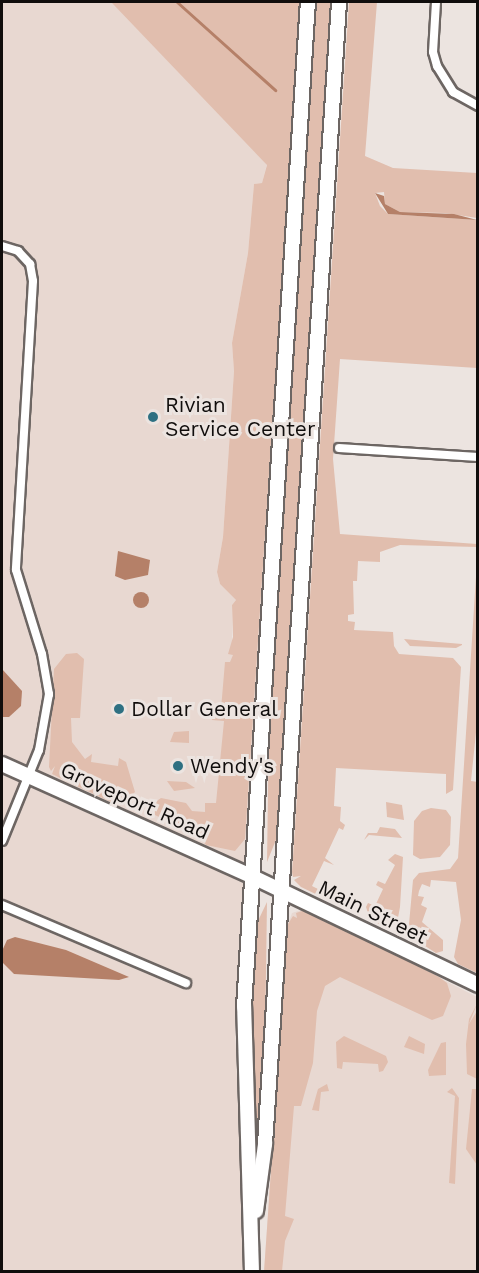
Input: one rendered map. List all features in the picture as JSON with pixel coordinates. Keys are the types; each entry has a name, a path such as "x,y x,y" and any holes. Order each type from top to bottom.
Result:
{"main road":[{"path":"254,1225 244,1054 251,876 308,2"},
{"path":"252,1272 254,1225 265,1144 339,2"},
{"name":"Groveport Road","path":"2,764 251,876"},
{"name":"Main Street","path":"251,876 477,985"}],"street":[{"path":"436,2 434,52 445,82 458,96 477,106"},
{"path":"2,246 18,251 30,264 33,281 16,570 42,654 49,694 39,750 2,841"},
{"path":"339,448 477,457"},
{"path":"2,905 186,983"}],"shaded area":[{"path":"2,2 111,2 267,164 262,183 254,184 248,253 232,343 234,371 223,537 217,572 220,584 236,600 232,605 232,646 257,657 235,1025 244,1271 2,1272"},
{"path":"111,2 300,2 245,839 235,851 206,845 199,837 155,815 151,805 161,798 186,803 192,811 205,812 205,803 216,803 224,721 212,720 213,713 202,712 202,708 221,709 225,662 230,662 233,655 228,654 233,637 232,605 236,600 220,584 217,572 223,537 234,371 232,343 248,253 254,184 262,183 267,165"},
{"path":"315,2 333,2 280,810 278,835 267,862 269,721"},
{"path":"349,2 377,2 365,156 393,168 477,173 477,218 445,213 400,212 385,204 384,192 375,193 380,206 388,214 477,220 477,368 340,359 333,459 340,534 477,544 477,547 400,545 380,552 380,562 358,561 357,581 353,581 354,614 348,615 348,621 355,622 354,630 393,632 394,646 399,654 453,658 461,667 453,790 446,794 446,774 336,768 334,806 341,807 340,821 345,825 343,830 339,828 325,858 334,865 324,861 312,886 326,893 329,887 334,888 331,895 345,902 350,896 357,910 353,912 301,887 294,880 301,876 293,877 292,872"},
{"path":"375,193 384,196 385,204 400,212 454,214 477,220 388,214"},
{"path":"118,551 150,560 148,575 125,580 115,576"},
{"path":"477,561 478,713 471,781 478,782 477,973 458,964 454,957 461,920 456,882 431,880 430,887 422,884 418,896 424,897 421,905 427,908 422,922 443,940 443,951 436,953 408,935 413,880 419,873 450,869 458,858"},
{"path":"138,592 144,592 149,600 147,606 138,608 133,603 133,597"},
{"path":"404,639 462,645 456,648 410,646"},
{"path":"77,653 84,659 80,718 71,718 72,742 85,759 92,754 91,762 118,766 119,758 126,762 135,792 123,803 111,802 66,781 52,774 55,766 51,771 49,767 54,669 66,654"},
{"path":"2,669 22,691 21,706 9,717 2,717"},
{"path":"189,731 189,743 170,742 174,732"},
{"path":"167,781 186,782 195,788 174,791"},
{"path":"386,802 402,805 404,820 387,817"},
{"path":"431,808 446,810 451,817 450,845 440,857 420,859 413,855 414,821 422,811"},
{"path":"380,827 395,829 402,838 369,835 364,840 368,833 377,833"},
{"path":"395,854 403,857 400,907 397,923 388,929 370,919 366,907 368,903 375,906 383,889 376,885 378,881 385,884 395,865 388,860"},
{"path":"267,902 265,1043 257,1170 254,1162 252,969 256,925"},
{"path":"304,909 349,927 371,943 477,997 477,1271 264,1272 288,924 292,913"},
{"path":"308,909 439,977 447,983 451,996 443,1016 432,1020 340,977 325,986 317,1011 313,1063 301,1106 294,1106 285,1216 294,1219 285,1241 282,1271 264,1272 288,924 293,916 297,918 296,913"},
{"path":"15,937 66,950 129,977 119,980 14,974 3,963 2,951 7,940"},
{"path":"477,1004 469,1024 477,1011 477,1079 467,1074 466,1044 469,1019"},
{"path":"344,1036 386,1056 388,1062 383,1071 379,1072 378,1064 343,1062 342,1069 337,1068 336,1042"},
{"path":"409,1036 425,1044 424,1054 404,1047"},
{"path":"446,1042 446,1075 429,1076 428,1070 441,1043"},
{"path":"327,1084 329,1091 321,1092 319,1111 312,1110 318,1089"},
{"path":"452,1088 459,1098 455,1184 449,1183 455,1096 447,1092"},
{"path":"472,1089 477,1089 477,1165 466,1149"}],"waterway":[{"path":"177,2 275,90"}],"place":[{"name":"Rivian Service Center","path":"153,417"},
{"name":"Dollar General","path":"119,709"},
{"name":"Wendy's","path":"178,766"}]}
